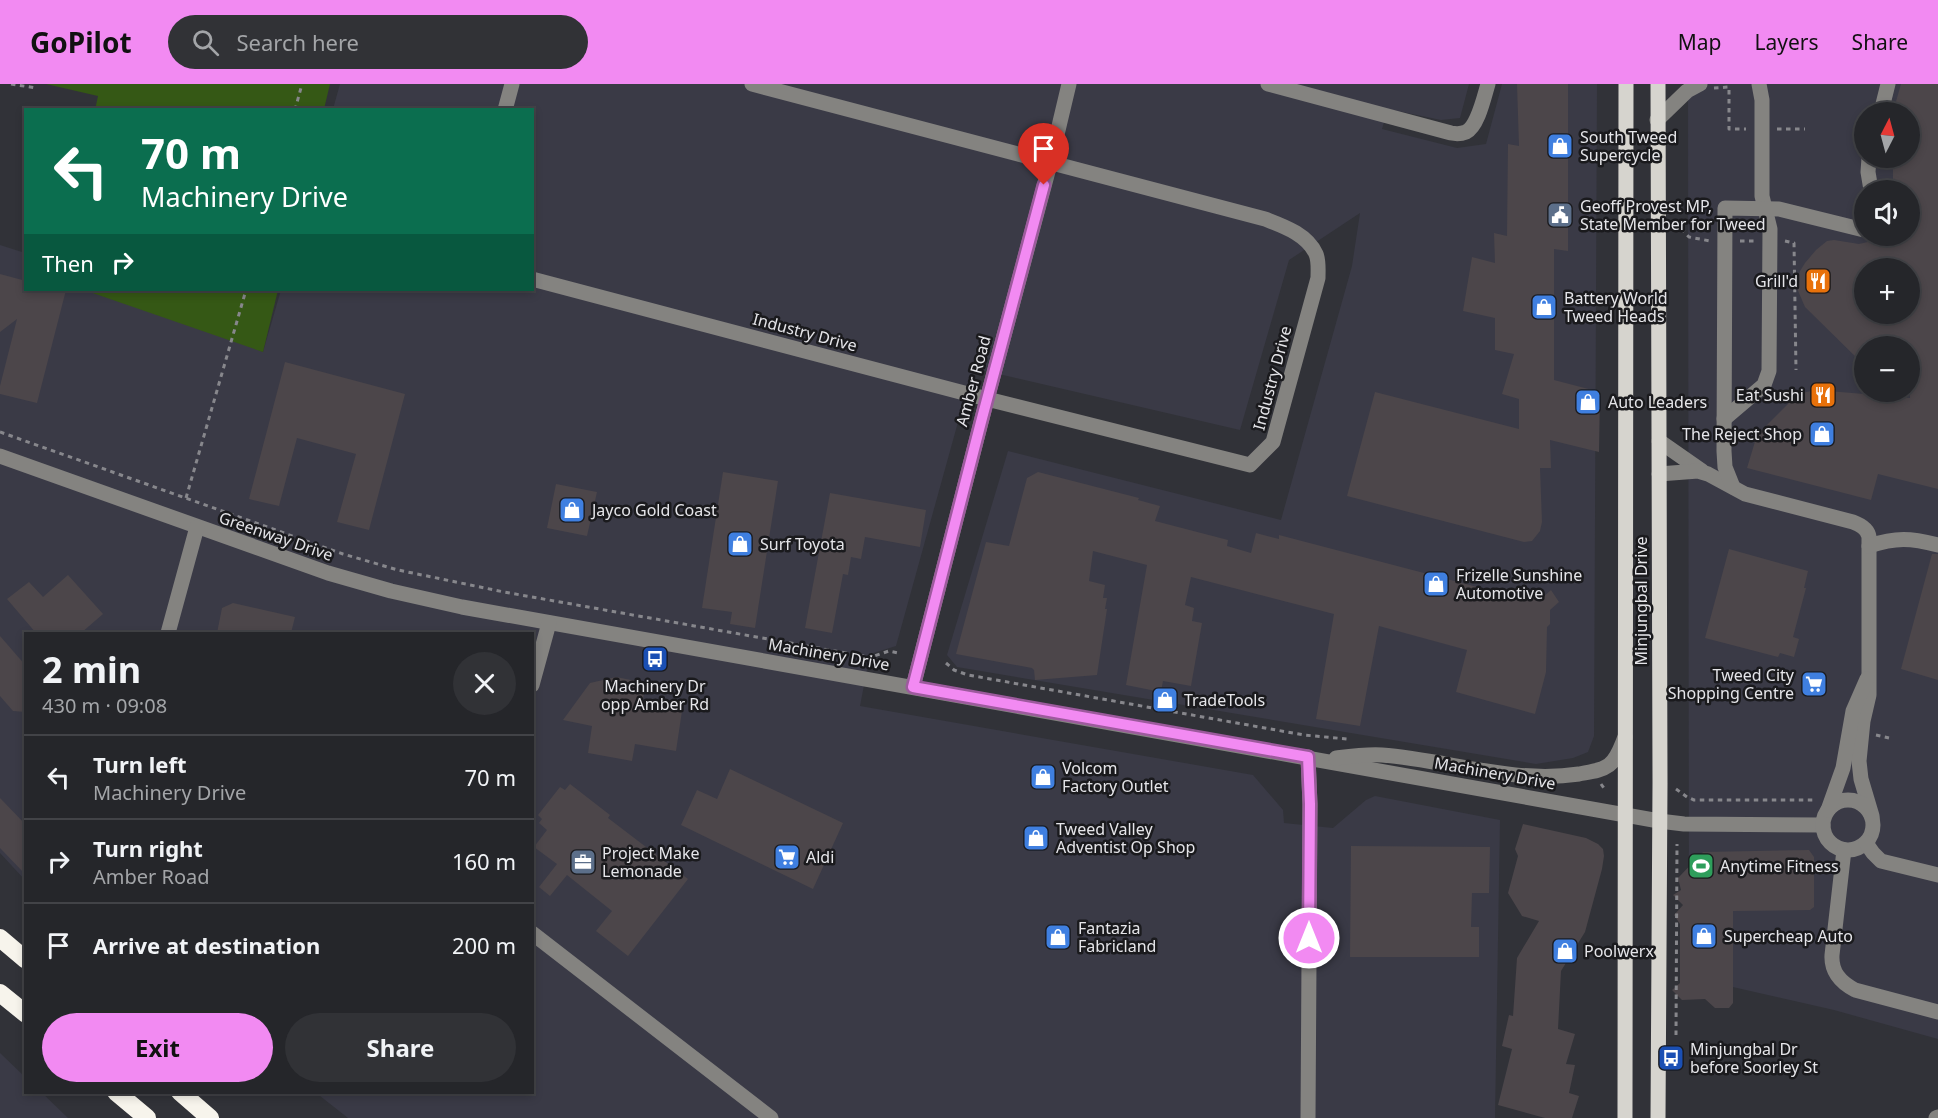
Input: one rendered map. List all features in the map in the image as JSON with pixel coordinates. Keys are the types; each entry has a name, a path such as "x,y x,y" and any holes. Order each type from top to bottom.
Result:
{"highway":[{"path":"0,938 24,958"},
{"path":"0,993 24,1012"},
{"path":"118,1094 147,1118"},
{"path":"182,1094 210,1118"}],"main road":[{"name":"Minjungbal Drive","path":"1625,1118 1626,84"},
{"name":"Minjungbal Drive","path":"1658,84 1658,1118"}],"street":[{"path":"506,108 512,84"},
{"name":"Industry Drive","path":"534,280 987,399 1250,465 1273,442 1318,278 1316,254 1307,242 1293,230 1264,219 752,84"},
{"name":"Amber Road","path":"913,687 1069,84"},
{"path":"1268,84 1451,134 1459,134 1465,133 1474,124 1488,84"},
{"path":"1724,419 1762,387 1769,374 1770,229 1762,196 1762,100 1759,84"},
{"path":"1762,100 1765,84"},
{"path":"1884,102 1888,84"},
{"path":"1658,120 1687,91 1706,86"},
{"path":"1733,488 1726,471 1724,451 1725,208 1765,208 1788,211 1854,228"},
{"path":"1659,441 1706,474 1745,494 1857,524 1869,534 1869,667 1868,702 1863,721 1859,761 1861,779 1872,816 1873,830 1866,843 1858,848 1844,850 1831,843 1825,835 1826,818 1843,768 1853,711 1867,678 1869,667"},
{"path":"1706,474 1721,459 1724,451"},
{"name":"Greenway Drive","path":"0,456 328,573 391,591 462,607 549,622"},
{"path":"1659,474 1691,471 1706,474"},
{"path":"168,632 197,527"},
{"path":"1869,546 1903,538 1938,545"},
{"path":"534,678 549,622"},
{"name":"Machinery Drive","path":"549,622 1659,822 1826,818"},
{"name":"Machinery Drive","path":"1325,760 1373,754 1518,776 1571,775 1597,771 1610,765 1617,756 1625,735"},
{"path":"1308,757 1310,804 1308,1118"},
{"path":"1826,818 1835,804 1849,800 1863,804 1872,816"},
{"path":"1866,843 1881,861 1938,875"},
{"path":"1844,850 1831,963 1836,975 1844,984 1858,991 1938,1012"},
{"path":"534,935 771,1118"}],"path":[{"path":"11,84 36,88"},
{"path":"296,108 302,84"},
{"path":"1706,86 1729,87 1729,129 1805,129"},
{"path":"185,499 246,291"},
{"path":"0,432 343,554 398,570 504,592 863,656 874,656 889,651 898,653"},
{"path":"874,656 877,663"},
{"path":"946,663 954,670 968,675 1292,733 1349,739"},
{"path":"1880,736 1889,738"},
{"path":"1676,789 1694,800 1814,800"},
{"path":"1676,1046 1677,849"}],"shaded area":[{"path":"340,84 1469,84 1460,118 1441,120 1388,109 1382,129 1457,148 1486,144 1502,84 1597,84 1594,736 1588,752 1573,758 1536,764 957,667 947,655 1008,451 1281,520 1352,266 1360,213 1289,260 1240,430 973,368 896,646 870,654 860,706 1253,775 1283,810 1284,823 1333,828 1366,800 1375,796 1500,820 1495,1118 348,1118 318,1094 534,1094 534,632 24,632 24,879 0,853 0,245 24,253 24,291 117,291 263,352 281,291 534,291 534,108 333,108"},
{"name":"Tweed City Shopping Centre","path":"1688,84 1938,84 1938,1039 1834,1010 1689,977"},
{"path":"0,1053 24,1076 24,1094 43,1094 68,1118 0,1118"}],"green space":[{"path":"46,84 330,84 324,108 95,108 98,96"},
{"path":"87,291 278,291 263,352"}],"building":[{"path":"1517,84 1568,84 1568,251 1554,249 1554,380 1600,392 1599,452 1550,440 1551,468 1540,468 1542,522 1540,531 1532,541 1524,542 1347,496 1375,392 1519,429 1519,399 1502,394 1514,354 1495,350 1495,318 1463,311 1472,257 1495,263 1494,233 1507,236 1508,144 1519,146"},
{"path":"1901,84 1938,84 1938,489 1878,474 1871,500 1747,468 1757,435 1797,395 1817,390 1854,393 1854,402 1920,402 1920,336 1854,336 1854,355 1805,307 1796,286 1805,263 1827,241 1854,243 1854,246 1920,246 1920,180 1893,180 1893,168 1920,168 1920,102 1896,102"},
{"path":"0,274 24,280 24,291 66,291 37,403 0,394 17,319 0,332"},
{"path":"285,362 405,394 369,530 337,522 356,454 297,438 279,506 249,499"},
{"name":"Surf Toyota","path":"723,472 778,481 755,628 730,624 732,612 702,608"},
{"path":"1038,472 1139,498 1138,500 1160,506 1155,521 1228,540 1227,546 1251,553 1256,533 1279,539 1279,535 1523,599 1532,597 1540,600 1551,590 1559,602 1550,610 1550,624 1547,627 1546,672 1535,714 1456,692 1467,650 1379,626 1360,726 1316,719 1334,614 1191,577 1185,605 1194,608 1192,621 1202,623 1191,686 1163,681 1161,692 1126,685 1147,565 1093,551 1089,581 1105,585 1103,598 1107,598 1097,675 1035,680 1032,668 956,654 986,542 1009,546 1027,478"},
{"name":"Jayco Gold Coast","path":"556,484 597,492 587,536 547,528"},
{"path":"830,493 926,510 920,547 865,537 861,559 851,557 848,575 843,574 832,633 805,628"},
{"path":"1729,549 1808,571 1804,588 1806,588 1793,637 1799,639 1794,657 1780,653 1778,657 1705,638"},
{"path":"1932,554 1938,554 1938,680 1901,669"},
{"path":"68,575 103,614 82,632 35,632 7,599 29,582 43,597"},
{"path":"233,603 295,617 291,632 217,632 222,608"},
{"path":"0,636 24,664 24,712 13,711 0,696"},
{"path":"616,677 646,683 642,705 682,711 676,751 635,744 632,761 588,753 592,726 563,720 590,683"},
{"name":"Aldi","path":"730,769 843,823 813,889 681,825 697,790 717,799"},
{"path":"570,784 610,815 608,818 688,879 628,956 596,931 612,911 567,875 550,896 539,887 557,864 534,847 547,830 539,823 542,819 538,815 560,787 565,790"},
{"path":"0,798 24,823 24,873 0,848"},
{"path":"1523,824 1586,838 1603,849 1602,869 1585,932 1561,971 1558,1029 1575,1034 1566,1064 1575,1065 1569,1093 1579,1096 1572,1118 1545,1118 1498,1105 1512,1049 1502,1046 1509,1015 1513,1016 1517,958 1539,921 1522,916 1508,893 1518,856 1515,849"},
{"path":"1351,846 1490,847 1489,893 1472,893 1471,927 1479,927 1479,957 1350,957"},
{"path":"1809,850 1814,857 1814,907 1810,910 1733,911 1733,1003 1729,1008 1715,1008 1705,999 1682,1000 1672,990 1680,983 1680,924 1674,915 1683,905 1673,895 1681,890 1678,878 1703,852"}],"place":[{"name":"South Tweed Supercycle","path":"1560,146"},
{"name":"Geoff Provest MP, State Member for Tweed","path":"1560,215"},
{"name":"Grill'd","path":"1818,281"},
{"name":"Battery World Tweed Heads","path":"1544,307"},
{"name":"Eat Sushi","path":"1823,395"},
{"name":"Auto Leaders","path":"1588,402"},
{"name":"The Reject Shop","path":"1822,434"},
{"name":"Jayco Gold Coast","path":"572,510"},
{"name":"Surf Toyota","path":"740,544"},
{"name":"Frizelle Sunshine Automotive","path":"1436,584"},
{"name":"Machinery Dr opp Amber Rd","path":"655,659"},
{"name":"Tweed City Shopping Centre","path":"1814,684"},
{"name":"TradeTools","path":"1165,700"},
{"name":"Volcom Factory Outlet","path":"1043,777"},
{"name":"Tweed Valley Adventist Op Shop","path":"1036,838"},
{"name":"Aldi","path":"787,857"},
{"name":"Project Make Lemonade","path":"583,862"},
{"name":"Anytime Fitness","path":"1701,866"},
{"name":"Supercheap Auto","path":"1704,936"},
{"name":"Fantazia Fabricland","path":"1058,937"},
{"name":"Poolwerx","path":"1565,951"},
{"name":"Minjungbal Dr before Soorley St","path":"1671,1058"}],"route":[{"path":"1044,185 913,687 1308,757 1309,938"}]}
